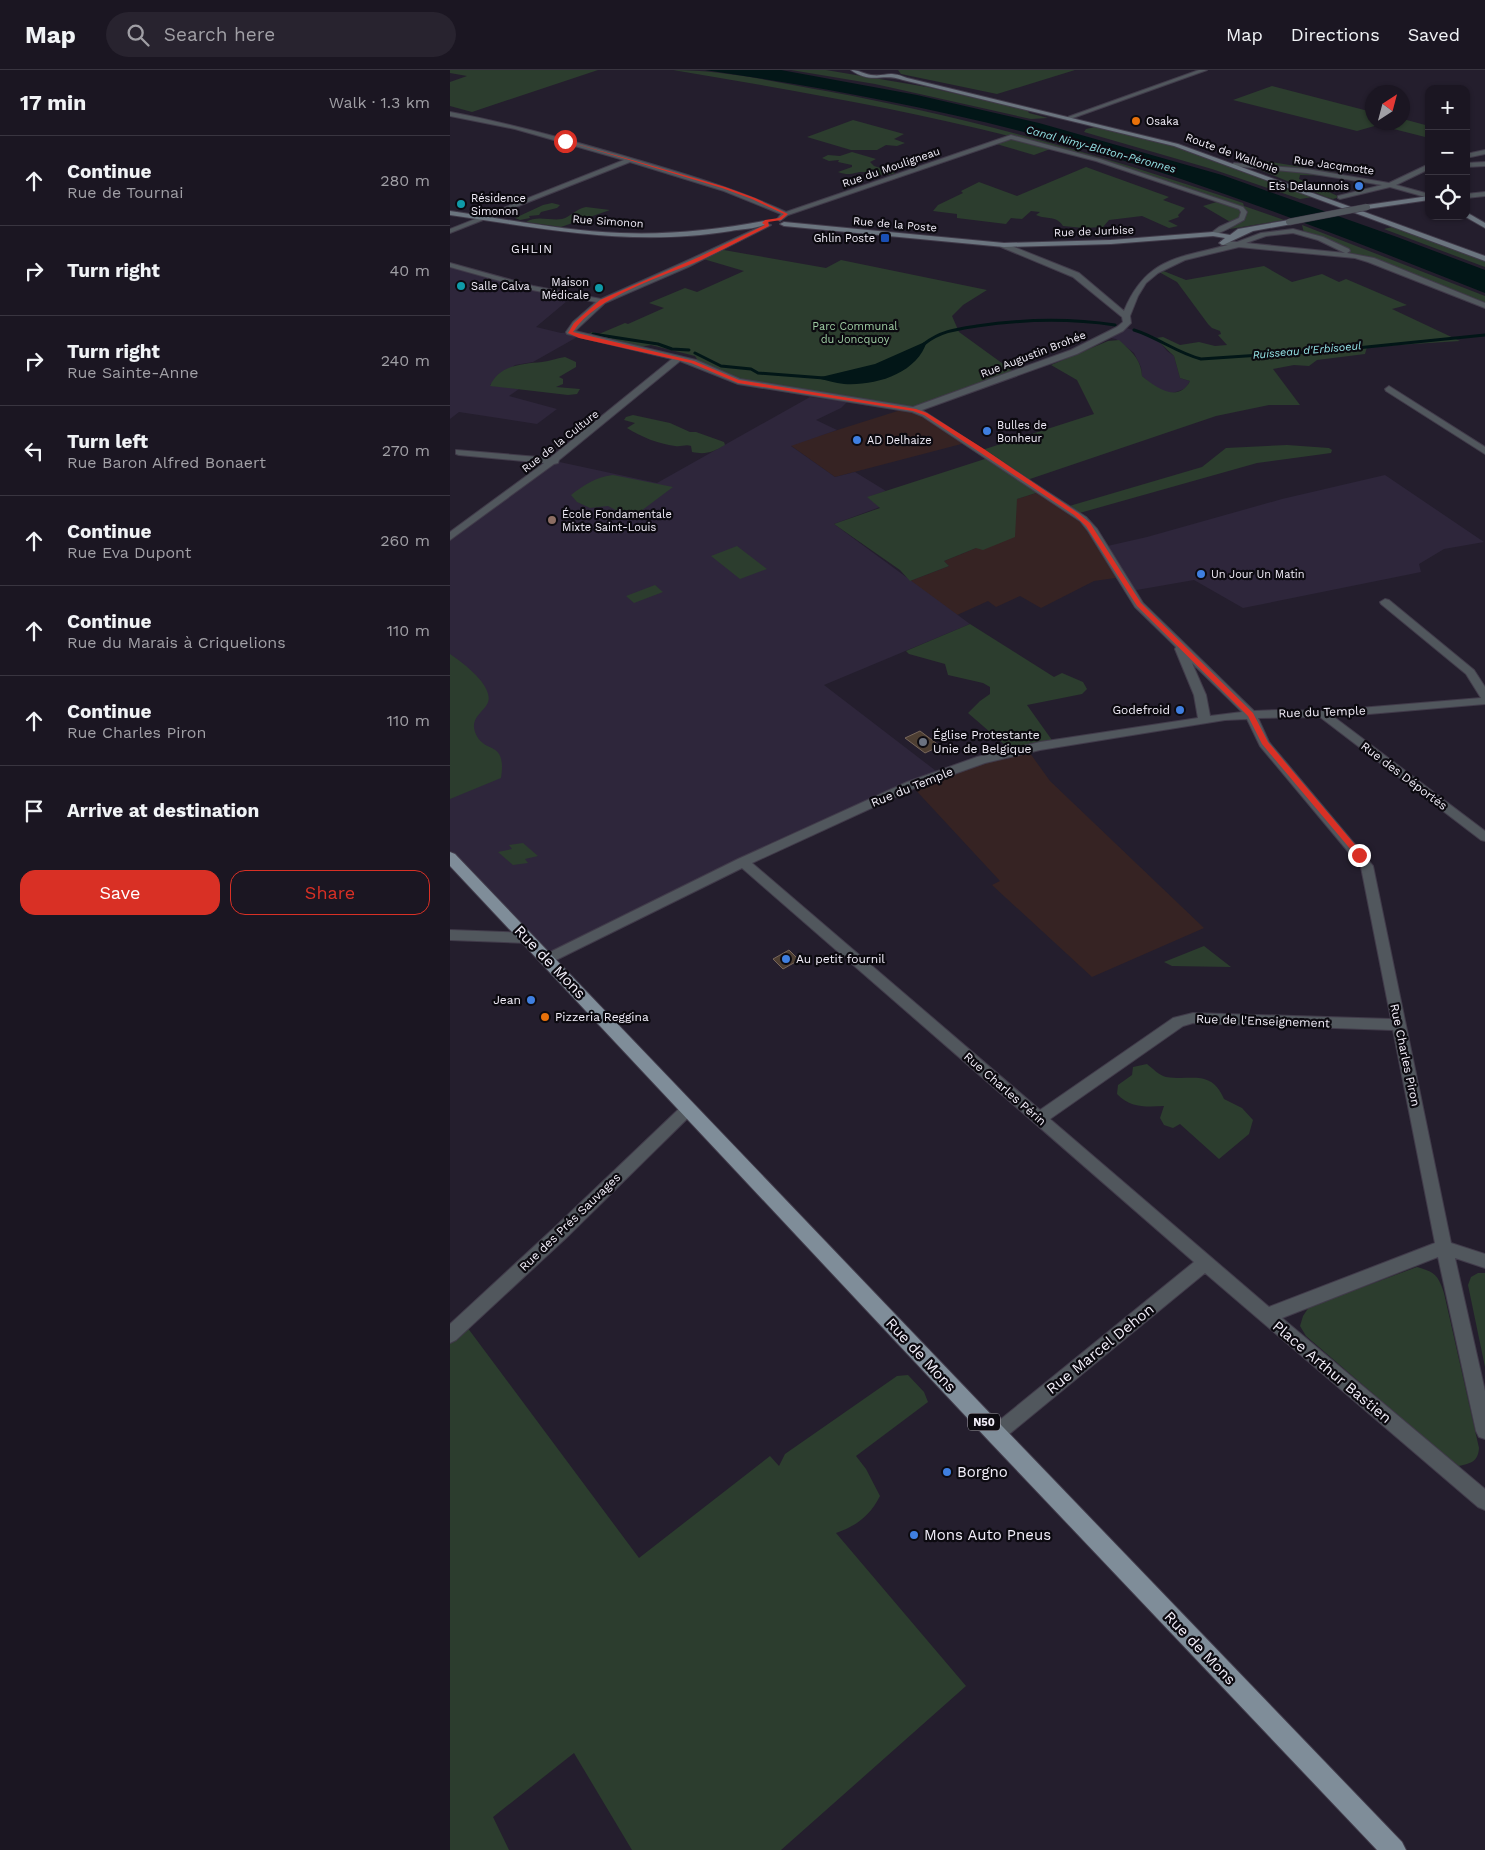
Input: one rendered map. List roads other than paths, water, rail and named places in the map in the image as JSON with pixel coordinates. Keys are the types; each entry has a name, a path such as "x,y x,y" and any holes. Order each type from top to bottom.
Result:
{"main road":[{"name":"Rue de Mons","path":"450,857 996,1434 1394,1850"}],"street":[{"path":"854,70 863,72 870,77 905,79"},
{"path":"1068,118 1204,70"},
{"path":"881,77 893,72 905,79"},
{"name":"Route de Wallonie","path":"905,79 1163,141 1234,165 1485,259"},
{"path":"452,115 532,132 724,188 754,198 783,219"},
{"name":"Rue du Mouligneau","path":"783,219 1011,137 1098,160 1241,208 1244,212 1242,219 1221,228 1208,238"},
{"path":"1470,155 1485,152"},
{"path":"450,232 629,160"},
{"path":"1470,165 1485,164"},
{"name":"Rue Jacqmotte","path":"1234,165 1265,166 1390,185 1425,196"},
{"path":"1340,197 1390,185 1416,171 1425,169"},
{"path":"1470,196 1485,194"},
{"path":"1004,245 1076,275 1126,316 1132,295 1156,270 1166,264 1201,253 1228,241 1238,234 1366,207 1425,198"},
{"name":"Rue Simonon","path":"450,213 599,234 631,235 709,232 766,224 769,220 783,219"},
{"path":"1470,217 1485,226"},
{"name":"Rue de la Poste","path":"783,219 1004,245"},
{"path":"766,224 685,265 602,301 570,332 579,336 700,364 738,381 914,410"},
{"path":"1228,241 1293,232 1304,233 1345,250 1346,254"},
{"name":"Rue de Jurbise","path":"1004,245 1111,242 1184,237 1208,238"},
{"path":"1201,253 1208,249 1208,238 1346,254 1371,260 1485,306"},
{"path":"450,266 532,288 602,301"},
{"name":"Rue Augustin Brohée","path":"914,410 1074,352 1124,327 1127,323 1126,316"},
{"name":"Rue de la Culture","path":"450,537 555,461 679,358"},
{"path":"1389,389 1485,451"},
{"name":"Rue Charles Piron","path":"914,410 925,414 964,438 1083,519 1092,529 1139,604 1250,715 1264,743 1367,866 1444,1247 1485,1431"},
{"path":"458,452 555,461"},
{"path":"1385,602 1470,672 1485,696"},
{"path":"1177,642 1202,700 1205,714 1204,720"},
{"name":"Rue du Temple","path":"548,959 743,862 911,785 981,760 1040,746 1204,720 1250,715 1323,714 1485,701"},
{"name":"Rue des Déportés","path":"1323,714 1485,837"},
{"name":"Rue Charles Périn","path":"743,862 1267,1316"},
{"path":"450,935 527,938"},
{"name":"Rue de l'Enseignement","path":"1039,1119 1178,1022 1193,1018 1399,1025"},
{"name":"Rue des Prés Sauvages","path":"450,1335 560,1233 688,1108"},
{"path":"1444,1247 1485,1261"},
{"name":"Place Arthur Bastien","path":"1444,1247 1267,1316 1485,1501"},
{"name":"Rue Marcel Dehon","path":"996,1434 1205,1263"}],"water":[{"name":"Canal Nimy-Blaton-Péronnes","path":"705,70 781,70 917,95 1039,123 1222,175 1485,270 1485,293 1338,235 1239,199 1089,150 946,113 898,103"},
{"path":"927,341 922,352 914,362 905,370 893,376 869,383 856,384 844,384 817,378 875,364"}],"waterway":[{"name":"Ruisseau d'Erbisoeul","path":"924,344 936,336 949,331 1012,322 1063,320 1115,325"},
{"name":"Ruisseau d'Erbisoeul","path":"1134,330 1201,359 1337,350 1485,335"},
{"name":"Ruisseau d'Erbisoeul","path":"593,334 658,344 672,349 689,350"},
{"name":"Ruisseau d'Erbisoeul","path":"695,353 721,366 751,369 758,373 824,378"}],"place":[{"name":"Osaka","path":"1136,121"},
{"name":"Ets Delaunnois","path":"1359,186"},
{"name":"Résidence Simonon","path":"461,204"},
{"name":"Ghlin Poste","path":"885,238"},
{"name":"Salle Calva","path":"461,286"},
{"name":"Maison Médicale","path":"599,288"},
{"name":"Bulles de Bonheur","path":"987,431"},
{"name":"AD Delhaize","path":"857,440"},
{"name":"École Fondamentale Mixte Saint-Louis","path":"552,520"},
{"name":"Un Jour Un Matin","path":"1201,574"},
{"name":"Godefroid","path":"1180,710"},
{"name":"Église Protestante Unie de Belgique","path":"923,742"},
{"name":"Au petit fournil","path":"786,959"},
{"name":"Jean","path":"531,1000"},
{"name":"Pizzeria Reggina","path":"545,1017"},
{"name":"Borgno","path":"947,1472"},
{"name":"Mons Auto Pneus","path":"914,1535"}],"district":[{"name":"GHLIN","path":"532,249"}],"park label":[{"name":"Parc Communal du Joncquoy","path":"855,332"}]}
